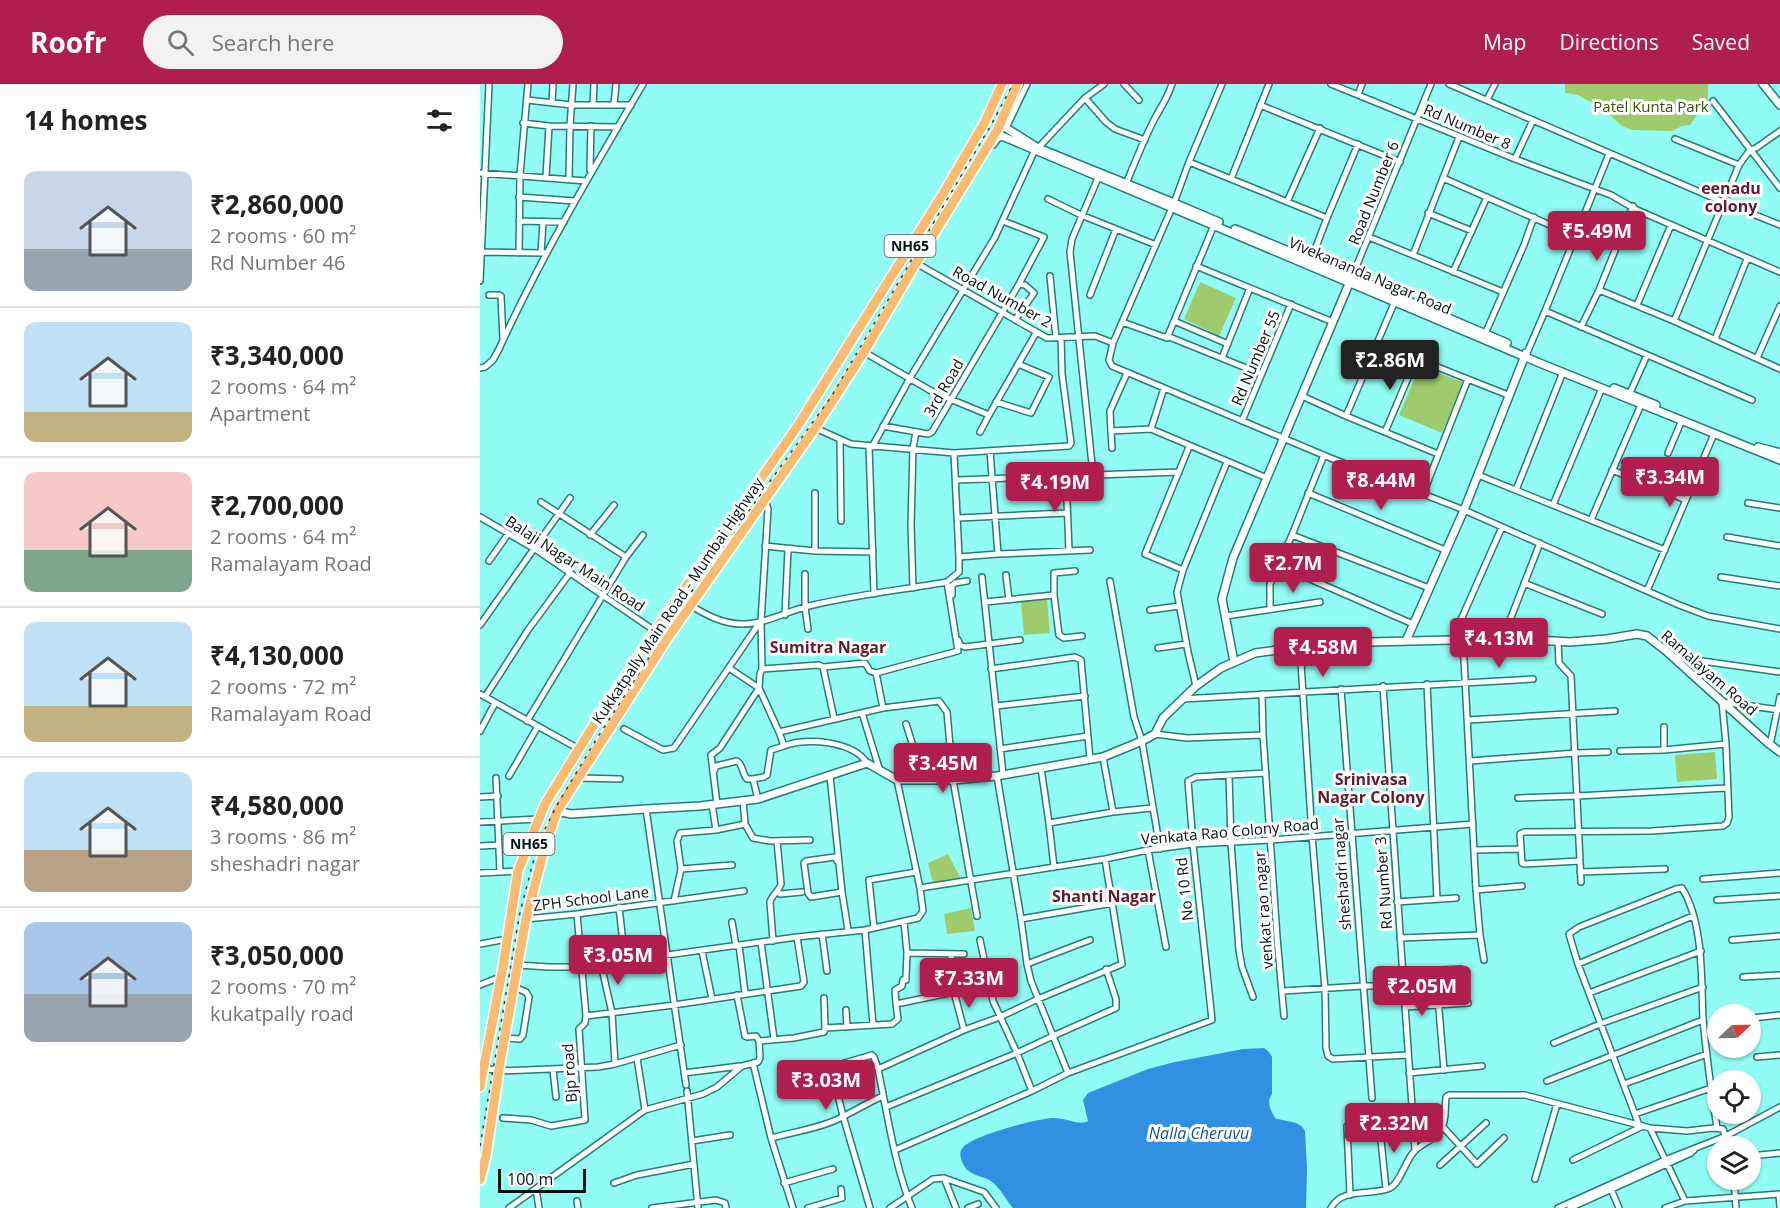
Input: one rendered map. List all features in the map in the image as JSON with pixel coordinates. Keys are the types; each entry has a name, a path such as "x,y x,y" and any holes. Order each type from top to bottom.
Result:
{"highway":[{"name":"Kukkatpally Main Road - Mumbai Highway","path":"480,1087 518,871 545,804 656,631 804,415 943,194 985,123 1002,84"},
{"name":"Kukkatpally Main Road - Mumbai Highway","path":"480,1180 526,919 541,860 557,811 690,605 816,427 864,352 916,262 998,129 1004,124 1017,84"},
{"path":"804,415 816,427"},
{"path":"486,1055 501,1057"}],"street":[{"path":"480,281 483,173 489,84"},
{"path":"519,253 520,175 528,84"},
{"path":"552,103 553,84"},
{"path":"569,179 573,84"},
{"path":"593,105 594,84"},
{"path":"614,105 616,84"},
{"path":"480,368 493,360 544,253 643,84"},
{"path":"1004,124 1027,84"},
{"path":"874,594 870,447 964,291 1003,221 1036,150 1085,98 1104,84"},
{"path":"1124,84 1139,100"},
{"path":"1126,184 1155,118 1167,100 1172,84"},
{"path":"1222,84 1113,343 1109,360 1112,366 1324,455 1464,510 1708,616 1780,628"},
{"path":"1231,179 1269,84"},
{"name":"Rd Number 8","path":"1331,84 1515,159 1611,195 1637,210 1780,272"},
{"path":"1358,95 1362,84"},
{"name":"Road Number 6","path":"1351,279 1431,84"},
{"path":"1449,84 1780,225"},
{"path":"1488,100 1495,84"},
{"path":"1763,84 1777,95 1780,105"},
{"path":"480,94 489,95"},
{"path":"1085,98 1115,129 1145,140"},
{"path":"527,100 572,105 631,105"},
{"path":"1713,101 1780,188"},
{"path":"1260,105 1400,162"},
{"path":"1515,159 1533,120"},
{"path":"523,123 549,126 618,127"},
{"name":"Vivekananda Nagar Road","path":"1004,124 1036,150 1098,178 1311,260 1395,301 1630,393 1682,420 1780,460"},
{"path":"546,177 549,126"},
{"path":"590,172 591,126"},
{"path":"1287,202 1320,128"},
{"path":"480,131 487,132"},
{"path":"1674,321 1739,165 1750,150 1780,131"},
{"name":"Vivekananda Nagar Road","path":"968,178 976,173 995,141 1002,136 1126,184 1214,225 1485,334 1563,372 1602,388 1780,453"},
{"path":"1413,255 1460,136"},
{"path":"1675,139 1739,165"},
{"path":"1311,260 1358,144"},
{"path":"1406,641 1464,510 1508,395 1609,154"},
{"path":"1189,162 1327,218"},
{"path":"483,173 585,181"},
{"path":"1093,474 1070,252 1081,215 1098,178"},
{"path":"1443,178 1575,236"},
{"path":"519,196 575,201"},
{"path":"1453,272 1487,197"},
{"path":"1048,199 1156,245"},
{"path":"1581,327 1599,290 1633,206"},
{"path":"1428,213 1472,231"},
{"path":"1485,334 1534,217"},
{"path":"519,221 564,222"},
{"name":"3rd Road","path":"883,426 928,434 932,432 951,401 1044,237 1003,221"},
{"path":"543,222 544,253"},
{"path":"1167,336 1214,225"},
{"path":"1637,306 1671,225"},
{"path":"1090,295 1116,229"},
{"path":"1369,237 1503,292"},
{"path":"481,250 544,253"},
{"path":"1715,339 1747,259"},
{"name":"Road Number 2","path":"916,262 1047,338 1095,336 1113,343"},
{"path":"1196,266 1333,322"},
{"path":"816,427 851,444 954,453 1066,447 1071,444 1050,276"},
{"path":"1234,662 1223,594 1233,558 1351,279"},
{"path":"1015,320 1034,293 1025,285 1019,284"},
{"path":"1222,358 1250,288"},
{"path":"1599,290 1780,369"},
{"path":"489,295 501,296 503,340"},
{"path":"1346,416 1395,301"},
{"name":"Rd Number 55","path":"1242,421 1291,304"},
{"path":"1757,358 1777,321 1780,306"},
{"path":"1545,311 1752,400"},
{"path":"1174,321 1228,344"},
{"path":"1122,322 1167,338 1167,336 1261,374"},
{"path":"980,432 1036,333"},
{"path":"1377,343 1508,395"},
{"path":"864,352 951,401 989,415"},
{"path":"1630,393 1647,355"},
{"path":"1385,432 1416,359"},
{"path":"996,402 1031,413 1049,377 1018,364"},
{"path":"1516,490 1563,372"},
{"path":"1112,448 1110,411 1127,373"},
{"path":"1423,494 1468,379"},
{"path":"1151,429 1164,388"},
{"path":"1553,505 1602,388"},
{"path":"1302,396 1438,454"},
{"path":"1591,520 1642,401"},
{"path":"1668,453 1682,420"},
{"path":"1111,431 1151,429 1267,478"},
{"path":"913,588 913,448 916,432"},
{"path":"1647,591 1714,434"},
{"path":"840,440 841,521"},
{"path":"1182,570 1145,554 1189,447"},
{"path":"990,451 998,554"},
{"path":"690,605 712,618 742,624 785,615 805,607 843,598 947,582 959,572 957,480 954,453"},
{"path":"1270,609 1270,584 1324,455"},
{"path":"1196,686 1177,592 1182,570 1227,462"},
{"path":"1612,470 1686,500"},
{"path":"957,480 1179,472"},
{"path":"1066,475 1069,551"},
{"path":"1478,475 1665,550"},
{"path":"815,493 815,551"},
{"path":"1308,493 1445,550"},
{"path":"480,625 570,498"},
{"path":"765,500 768,509 761,621 762,669 759,688 784,746"},
{"path":"541,502 626,558"},
{"path":"1748,503 1780,508"},
{"path":"590,535 614,506"},
{"path":"958,518 1067,513"},
{"name":"Balaji Nagar Main Road","path":"480,517 535,549 656,631"},
{"path":"1452,640 1502,527"},
{"path":"489,561 508,534"},
{"path":"527,721 626,558 643,535"},
{"path":"1292,535 1429,588"},
{"path":"1727,537 1780,546"},
{"path":"1503,638 1540,543"},
{"path":"765,546 815,551 873,552"},
{"path":"785,615 788,549"},
{"path":"959,557 1090,550"},
{"path":"1278,565 1413,624"},
{"path":"1076,571 1054,573 1054,595 1059,635 1064,638 1082,636"},
{"path":"570,573 483,695 579,749"},
{"path":"805,574 808,629"},
{"path":"1006,575 1009,600"},
{"path":"895,1150 1032,1091 1068,1073 1031,981 1027,964 1000,775 1000,748 982,577"},
{"path":"1721,577 1780,586"},
{"path":"1110,580 1134,717 1142,741 1160,849"},
{"path":"967,581 955,584 951,589 958,642 962,647 1020,640"},
{"path":"762,669 816,664 823,667 865,663 870,671 876,673 958,651 947,582"},
{"path":"1524,583 1602,614"},
{"path":"984,602 1054,595"},
{"path":"1226,616 1320,602"},
{"path":"1150,610 1179,606"},
{"path":"624,729 663,750 674,748 761,621"},
{"name":"Ramalayam Road","path":"867,764 897,780 953,780 1000,775 1103,757 1155,734 1163,718 1196,686 1221,668 1255,652 1330,643 1503,638 1557,642 1607,639 1637,634 1647,636 1780,752"},
{"path":"1463,640 1476,890 1484,960"},
{"path":"1557,642 1559,663 1571,676 1581,882"},
{"path":"1158,648 1186,644"},
{"path":"1300,647 1328,1056 1333,1059 1408,1055"},
{"path":"991,669 1076,657 1081,660 1090,759"},
{"path":"1672,657 1780,672"},
{"path":"823,667 834,718"},
{"path":"729,668 759,688"},
{"path":"876,673 883,708"},
{"path":"1182,699 1533,679"},
{"path":"1427,684 1437,899"},
{"name":"Rd Number 3","path":"1383,686 1415,1150"},
{"path":"716,830 711,755 720,748 759,688"},
{"name":"sheshadri nagar","path":"1341,689 1372,1098"},
{"name":"venkat rao nagar","path":"1262,694 1284,1016"},
{"path":"996,706 1085,696"},
{"path":"1770,745 1780,697"},
{"path":"779,732 883,708 939,701 947,712 953,780 977,916"},
{"path":"1580,861 1524,864 1522,863 1520,834 1523,832 1652,831 1723,826 1727,823 1728,817 1726,744 1722,702 1779,710"},
{"path":"480,731 495,703"},
{"path":"1468,720 1615,711"},
{"path":"862,713 880,772"},
{"path":"906,724 924,780"},
{"path":"509,776 538,726"},
{"path":"1664,727 1664,750"},
{"path":"1155,734 1187,738 1263,735"},
{"path":"1000,748 1088,736"},
{"path":"557,811 571,814 758,799 867,764 863,756 858,753 830,742 790,743 771,750 767,775 764,777 747,779 737,760 716,766 714,773"},
{"path":"1620,751 1664,750 1726,744"},
{"path":"1470,761 1608,752"},
{"path":"1103,757 1113,812"},
{"path":"1041,768 1054,867"},
{"name":"No 10 Rd","path":"1068,1073 1212,1020 1188,781 1196,777 1266,773"},
{"path":"830,776 839,876"},
{"path":"1229,776 1236,918 1242,967 1253,997"},
{"path":"496,778 500,872"},
{"path":"578,778 620,779"},
{"path":"753,779 758,799"},
{"path":"519,965 581,967 848,930 865,930 918,918 923,911 920,888 897,780"},
{"path":"1518,798 1726,788"},
{"path":"480,796 498,796"},
{"path":"743,800 745,824 753,838 777,841 810,840"},
{"path":"1049,823 1152,808"},
{"path":"646,809 681,1045 697,1206"},
{"path":"480,822 539,819"},
{"path":"674,901 681,869 677,841 680,833 716,830 745,824"},
{"name":"Venkata Rao Colony Road","path":"920,888 1193,844 1473,824"},
{"path":"773,941 770,902 781,884 777,841"},
{"path":"480,846 500,845"},
{"path":"1474,850 1521,849"},
{"path":"1148,850 1166,947"},
{"path":"841,892 810,897 805,862 836,857 848,930"},
{"path":"878,1069 964,1030 1000,1017 1122,964 1105,859"},
{"path":"681,869 732,865"},
{"path":"1580,872 1665,869"},
{"path":"480,873 518,871"},
{"path":"874,928 869,880 916,872"},
{"path":"1703,879 1780,873"},
{"path":"1476,890 1522,886"},
{"path":"1624,1084 1707,1054 1701,951 1687,896 1682,888 1579,927 1569,934 1600,1024 1635,1114 1641,1125"},
{"name":"ZPH School Lane","path":"526,919 744,891"},
{"path":"777,892 780,894 802,892"},
{"path":"1717,900 1780,896"},
{"path":"1397,902 1456,898"},
{"path":"1021,919 1113,903"},
{"path":"619,907 625,961"},
{"name":"Bjp road","path":"503,1118 531,1120 551,1126 585,1120 579,1029 585,1023 586,1016 578,914"},
{"path":"1578,964 1693,916"},
{"path":"732,922 745,993"},
{"path":"825,1028 896,1022 898,1019 895,990 902,986 906,977 907,953 904,922"},
{"path":"865,930 873,1025"},
{"path":"822,934 826,971"},
{"path":"1400,938 1480,935"},
{"path":"1732,940 1780,936"},
{"path":"586,1016 674,1005 803,984 797,937"},
{"path":"480,944 507,939"},
{"path":"980,940 988,983 1032,1091"},
{"path":"1027,964 1090,940"},
{"path":"760,942 774,1039"},
{"path":"702,951 712,999"},
{"path":"1589,993 1701,951"},
{"path":"907,953 964,954"},
{"path":"951,955 954,992 964,1030"},
{"path":"601,964 612,1013 615,1064"},
{"path":"886,1107 1017,1053 1116,1008 1116,999 1106,969"},
{"path":"1402,972 1461,969"},
{"path":"1438,970 1444,1070"},
{"path":"1743,977 1780,975"},
{"path":"480,984 500,977"},
{"path":"1282,991 1403,986"},
{"path":"505,1038 520,1039 523,1035 529,997 526,992 514,987"},
{"path":"1554,1043 1703,987"},
{"path":"896,1004 954,992"},
{"path":"684,1073 758,1062 760,1058 759,1041 756,1036 745,1036 737,995"},
{"path":"759,1041 824,1032 824,998"},
{"path":"1405,1007 1468,1003"},
{"path":"846,1010 847,1027"},
{"path":"1761,1017 1780,1016"},
{"path":"1547,1081 1704,1020"},
{"path":"484,1068 499,1071 581,1068 615,1064 681,1045"},
{"path":"870,1208 831,1067 872,1055 878,1069 895,1150 912,1208"},
{"path":"1761,1057 1780,1055"},
{"path":"638,1058 645,1110"},
{"path":"753,1063 771,1138 793,1208"},
{"path":"509,1208 645,1110 687,1092 703,1094 717,1087 742,1066"},
{"path":"1409,1073 1482,1066"},
{"path":"553,1070 556,1097"},
{"path":"1635,1114 1707,1089"},
{"path":"1331,1208 1338,1198 1344,1195 1370,1193 1393,1186 1415,1150 1435,1137 1443,1127 1446,1097 1449,1095 1525,1095 1650,1128 1687,1131 1717,1128 1723,1129 1726,1136 1780,1107"},
{"path":"771,1138 825,1124 883,1096"},
{"path":"1535,1179 1557,1104"},
{"path":"1350,1195 1347,1126 1352,1123 1445,1116"},
{"path":"1379,1121 1386,1189"},
{"path":"1440,1165 1486,1123"},
{"path":"1716,1124 1717,1128"},
{"path":"1573,1160 1641,1125"},
{"path":"1443,1127 1476,1164 1504,1138"},
{"path":"1650,1128 1685,1201"},
{"path":"692,1141 730,1135"},
{"path":"1570,1208 1690,1149 1707,1144"},
{"path":"1761,1155 1780,1153"},
{"path":"1558,1208 1666,1162"},
{"path":"614,1183 637,1175 694,1164"},
{"path":"784,1183 833,1169"},
{"path":"944,1178 956,1208"},
{"path":"890,1208 933,1179 944,1178 984,1192 996,1208"},
{"path":"808,1208 842,1198 841,1189"},
{"path":"1611,1189 1619,1208"},
{"path":"536,1190 539,1208"},
{"path":"1735,1190 1736,1208"},
{"path":"1665,1208 1685,1201 1779,1194 1780,1207"},
{"path":"657,1208 697,1206 716,1200 721,1200 726,1208"},
{"path":"577,1201 578,1208"},
{"path":"968,1208 978,1204"}],"green space":[{"name":"Patel Kunta Park","path":"1565,84 1708,84 1708,100 1690,125 1672,131 1632,130 1622,126 1601,108 1578,95 1565,93"},
{"path":"1200,282 1236,298 1219,336 1184,319"},
{"path":"1420,366 1465,383 1442,433 1399,415"},
{"path":"1047,599 1050,633 1024,635 1021,601"},
{"path":"1715,752 1717,779 1677,782 1675,755"},
{"path":"948,854 961,879 933,883 928,863"},
{"path":"971,908 975,931 947,934 944,914"}],"water":[{"name":"Nalla Cheruvu","path":"1264,1048 1272,1057 1270,1108 1275,1118 1296,1123 1305,1131 1306,1208 1013,1208 996,1185 969,1172 962,1161 960,1152 966,1145 1003,1129 1052,1118 1088,1121 1083,1100 1088,1093 1148,1069 1243,1049"}],"railway":[{"path":"480,1146 520,912 534,859 557,805 594,743 701,577 831,397 1013,84"}],"district":[{"name":"eenadu colony","path":"1731,197"},
{"name":"Sumitra Nagar","path":"828,647"},
{"name":"Srinivasa Nagar Colony","path":"1371,788"},
{"name":"Shanti Nagar","path":"1104,896"}]}
